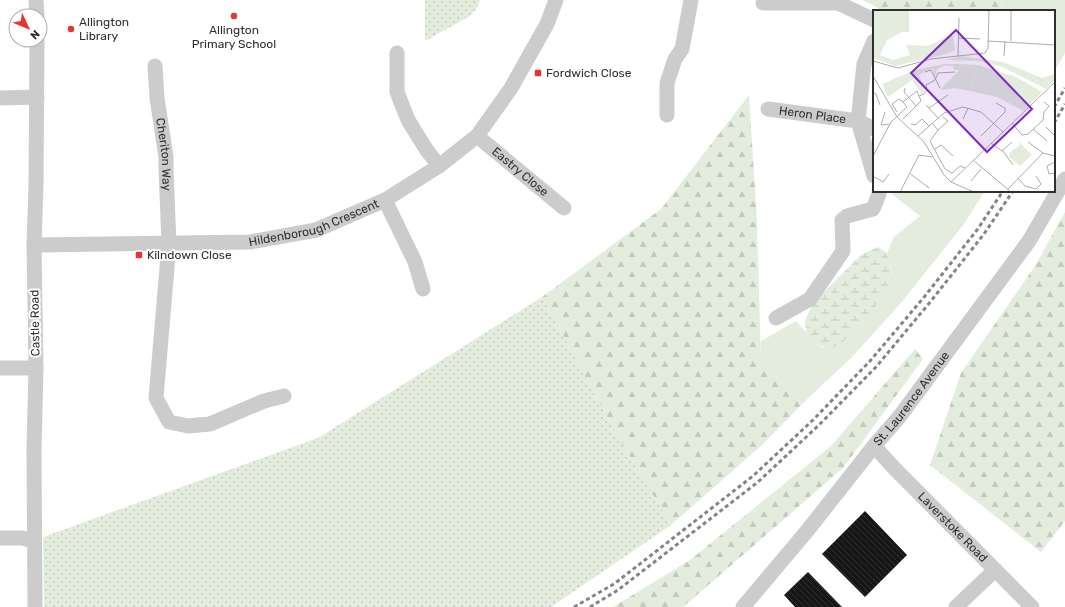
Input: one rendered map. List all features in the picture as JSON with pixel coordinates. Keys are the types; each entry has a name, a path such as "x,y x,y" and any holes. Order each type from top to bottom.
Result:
{"street":[{"name":"Hildenborough Crescent","path":"34,245 250,242 316,230 385,200 439,166 477,136 511,88 547,24 556,0"},
{"path":"667,115 667,83 675,59 682,48 691,0"},
{"path":"763,3 837,2 873,20"},
{"path":"873,43 864,64 858,121 873,173"},
{"name":"Castle Road","path":"35,607 34,449 36,368 34,245 37,48"},
{"path":"397,53 397,92 408,120 426,149 439,166"},
{"name":"Cheriton Way","path":"155,66 157,98 166,158 169,244"},
{"path":"0,98 37,97"},
{"name":"Heron Place","path":"768,109 858,121 873,128"},
{"name":"Eastry Close","path":"477,136 564,208"},
{"name":"St. Laurence Avenue","path":"743,607 900,416 1029,241 1065,179"},
{"path":"776,318 810,299 843,251 842,220 847,216 873,209 879,192"},
{"path":"385,200 415,262 423,289"},
{"path":"169,244 156,398 169,422 188,426 210,424 264,401 284,396"},
{"path":"0,368 36,368"},
{"name":"Laverstoke Road","path":"874,446 1032,607"},
{"path":"0,538 22,538 34,541"},
{"path":"956,607 995,570"}],"green space":[{"path":"425,0 480,0 477,8 470,16 425,41"},
{"path":"862,0 1002,0 1000,10 880,10"},
{"path":"1002,0 1065,0 1065,53 1055,70 1055,10 1000,10"},
{"path":"749,95 757,221 761,362 802,404 762,445 671,525 619,439 542,297 661,209"},
{"path":"889,192 984,192 964,224 900,304 852,357 802,404 761,362 761,341 796,321 823,348 884,291 892,279 887,253 894,237 920,216"},
{"path":"1065,212 1065,521 1041,552 930,465 961,373 1035,266"},
{"path":"878,247 887,253 892,279 873,310 839,346 828,348 817,343 806,332 805,321 813,303 861,255"},
{"path":"542,297 619,439 671,525 551,607 44,607 43,537 318,438"},
{"path":"915,349 923,359 843,468 683,607 613,607 690,560 831,446"}],"building":[{"path":"865,511 907,555 865,597 822,554"},
{"path":"808,572 842,607 795,607 784,595"}],"railway":[{"path":"1055,105 1065,88"},
{"path":"1055,121 1065,104"},
{"path":"574,607 614,584 753,476 813,420 870,361 925,296 977,230 1002,192"},
{"path":"590,607 618,590 758,482 818,426 876,367 931,301 984,234 1012,192"}],"place":[{"name":"Allington Primary School","path":"234,16"},
{"name":"Allington Library","path":"71,29"},
{"name":"Fordwich Close","path":"538,73"},
{"name":"Kilndown Close","path":"139,255"}]}
